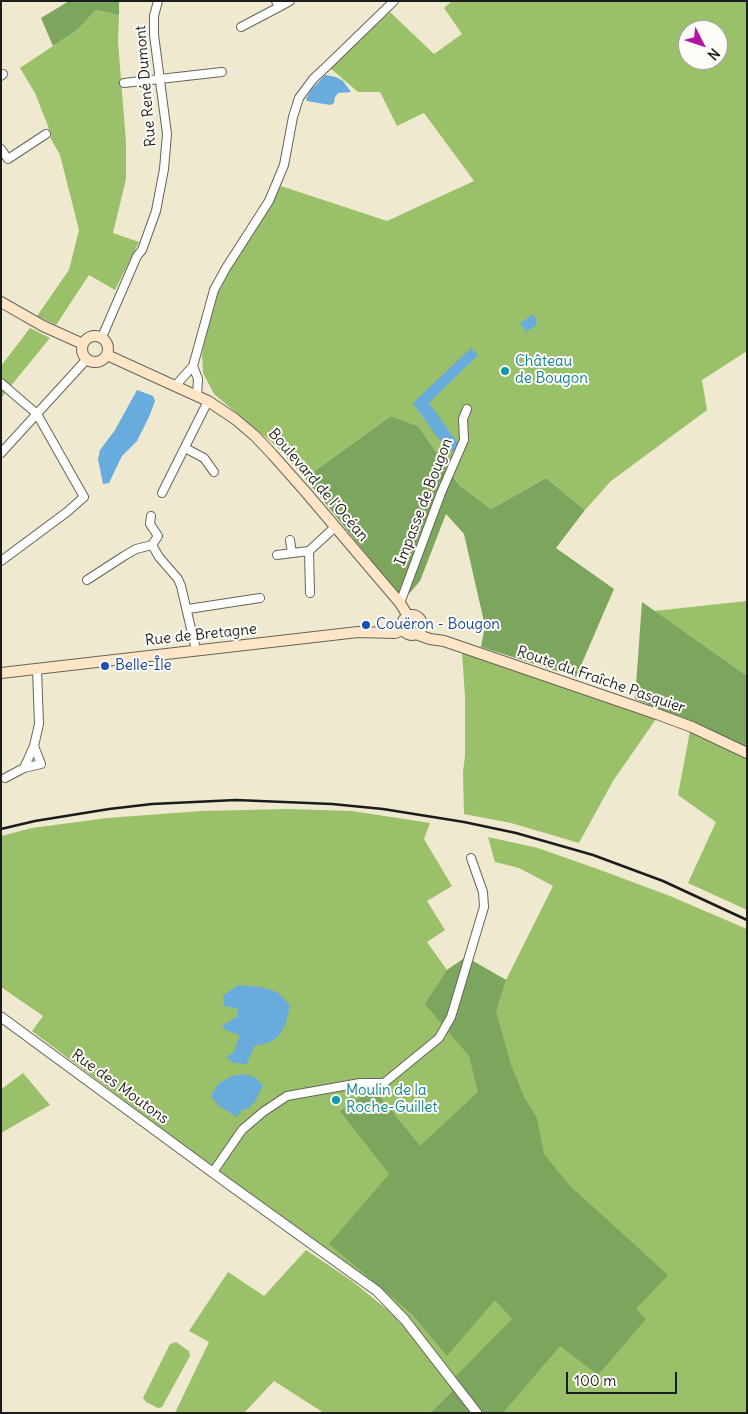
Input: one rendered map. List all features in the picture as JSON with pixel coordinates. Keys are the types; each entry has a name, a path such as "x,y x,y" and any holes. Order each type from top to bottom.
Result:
{"main road":[{"path":"1,302 43,326 83,344"},
{"path":"90,336 102,336 109,347 107,355 98,362 87,359 82,352 83,344 90,336"},
{"name":"Boulevard de l'Océan","path":"107,355 197,395 235,419 272,454 400,603 408,616"},
{"path":"408,616 416,616 422,624 416,634 408,634 403,630 402,623 408,616"},
{"name":"Route du Fraîche Pasquier","path":"422,624 444,640"},
{"name":"Rue de Bretagne","path":"1,673 358,632 395,633 403,630"},
{"name":"Route du Fraîche Pasquier","path":"416,634 430,639 444,640 665,717 747,753"}],"street":[{"name":"Rue René Dumont","path":"102,336 142,250 156,211 164,169 167,134 154,34 154,16 158,1"},
{"path":"241,27 277,4 290,1"},
{"path":"176,385 193,366 214,290 269,201 278,180 284,165 293,117 299,98 313,80 394,1"},
{"path":"124,83 222,72"},
{"path":"2,151 8,159 46,134"},
{"path":"1,453 87,359"},
{"path":"193,366 198,380 197,395"},
{"path":"1,383 37,414 84,497 1,561"},
{"path":"162,493 208,401"},
{"name":"Impasse de Bougon","path":"400,603 441,493 464,440 463,419 467,409"},
{"path":"185,448 204,458 214,472"},
{"path":"87,580 124,556 152,545 158,536 150,524 151,516"},
{"path":"277,555 309,550 335,527"},
{"path":"290,540 292,553"},
{"path":"152,545 159,557 178,579 188,609 196,650"},
{"path":"309,550 310,593"},
{"path":"188,609 260,598"},
{"path":"24,768 34,746 39,724 37,669"},
{"path":"5,778 24,768 41,764 34,746"},
{"path":"213,1172 242,1130 262,1112 286,1096 360,1083 384,1083 439,1038 451,1017 484,907 482,892 471,858"},
{"name":"Rue des Moutons","path":"1,1016 377,1291 406,1320 477,1413"}],"green space":[{"path":"69,1 119,1 119,15 96,10 77,30 53,46 41,18"},
{"path":"452,1 747,1 747,351 702,380 707,410 611,481 585,510 546,478 491,509 459,485 418,426 391,416 305,478 276,446 214,394 203,373 202,354 219,287 281,186 387,221 474,181 424,113 397,126 380,92 358,92 330,68 390,12 434,54 462,34 444,8"},
{"path":"96,10 119,15 118,42 126,142 126,179 113,233 139,242 115,290 89,275 56,325 37,316 69,270 79,230 60,155 51,139 35,93 20,68 77,30"},
{"path":"30,328 50,338 1,398 1,366"},
{"path":"391,416 418,426 459,485 491,509 546,478 585,510 556,548 614,589 576,677 481,647 485,626 464,534 446,514 420,581 408,595 400,596 305,478"},
{"path":"747,601 747,676 654,611"},
{"path":"642,602 747,676 747,747 635,699"},
{"path":"462,651 656,719 613,781 579,843 511,823 464,814 465,697"},
{"path":"690,731 747,758 747,910 688,883 716,822 678,795"},
{"path":"288,809 352,811 430,823 424,839 452,886 427,901 445,930 427,942 447,970 466,957 506,980 553,886 519,868 495,862 488,837 538,848 603,871 670,896 747,929 747,1413 477,1413 377,1291 32,1031 43,1016 1,987 1,836 32,828 107,818 201,811"},
{"path":"466,957 506,980 496,1011 511,1065 524,1097 537,1118 544,1154 570,1186 668,1275 636,1309 646,1319 598,1375 560,1346 503,1413 477,1413 452,1380 512,1319 495,1300 447,1356 412,1314 329,1244 389,1174 340,1111 373,1088 420,1146 478,1092 469,1056 425,1004 447,970"},
{"path":"23,1073 50,1105 1,1133 1,1087 3,1088"},
{"path":"306,1250 352,1281 400,1320 454,1389 430,1413 324,1413 274,1381 244,1413 175,1413 209,1342 189,1331 228,1272 264,1296"},
{"path":"176,1342 189,1351 190,1356 162,1407 158,1408 146,1402 143,1398 170,1344"},
{"path":"454,1389 472,1413 430,1413"}],"water":[{"path":"325,75 336,77 343,81 351,92 338,93 334,103 330,105 307,101 306,99 311,90"},
{"path":"534,314 537,324 527,332 520,323"},
{"path":"471,348 478,355 429,403 460,446 453,452 438,438 413,403"},
{"path":"137,390 153,396 155,401 137,441 122,456 109,483 103,484 98,459 100,450 115,430"},
{"path":"238,985 261,987 277,992 290,1005 286,1023 278,1037 268,1043 254,1046 247,1064 234,1063 226,1057 234,1052 240,1035 227,1031 222,1026 238,1016 238,1009 224,1006 223,996"},
{"path":"245,1074 255,1078 263,1085 256,1100 249,1108 242,1110 237,1117 219,1106 211,1096 218,1084 232,1076"}],"railway":[{"path":"1,829 35,821 152,804 236,800 332,804 383,809 464,822 516,833 593,855 663,881 747,920"}],"place":[{"name":"Château de Bougon","path":"505,371"},
{"name":"Couëron - Bougon","path":"366,625"},
{"name":"Belle-Île","path":"105,666"},
{"name":"Moulin de la Roche-Guillet","path":"336,1100"}]}
